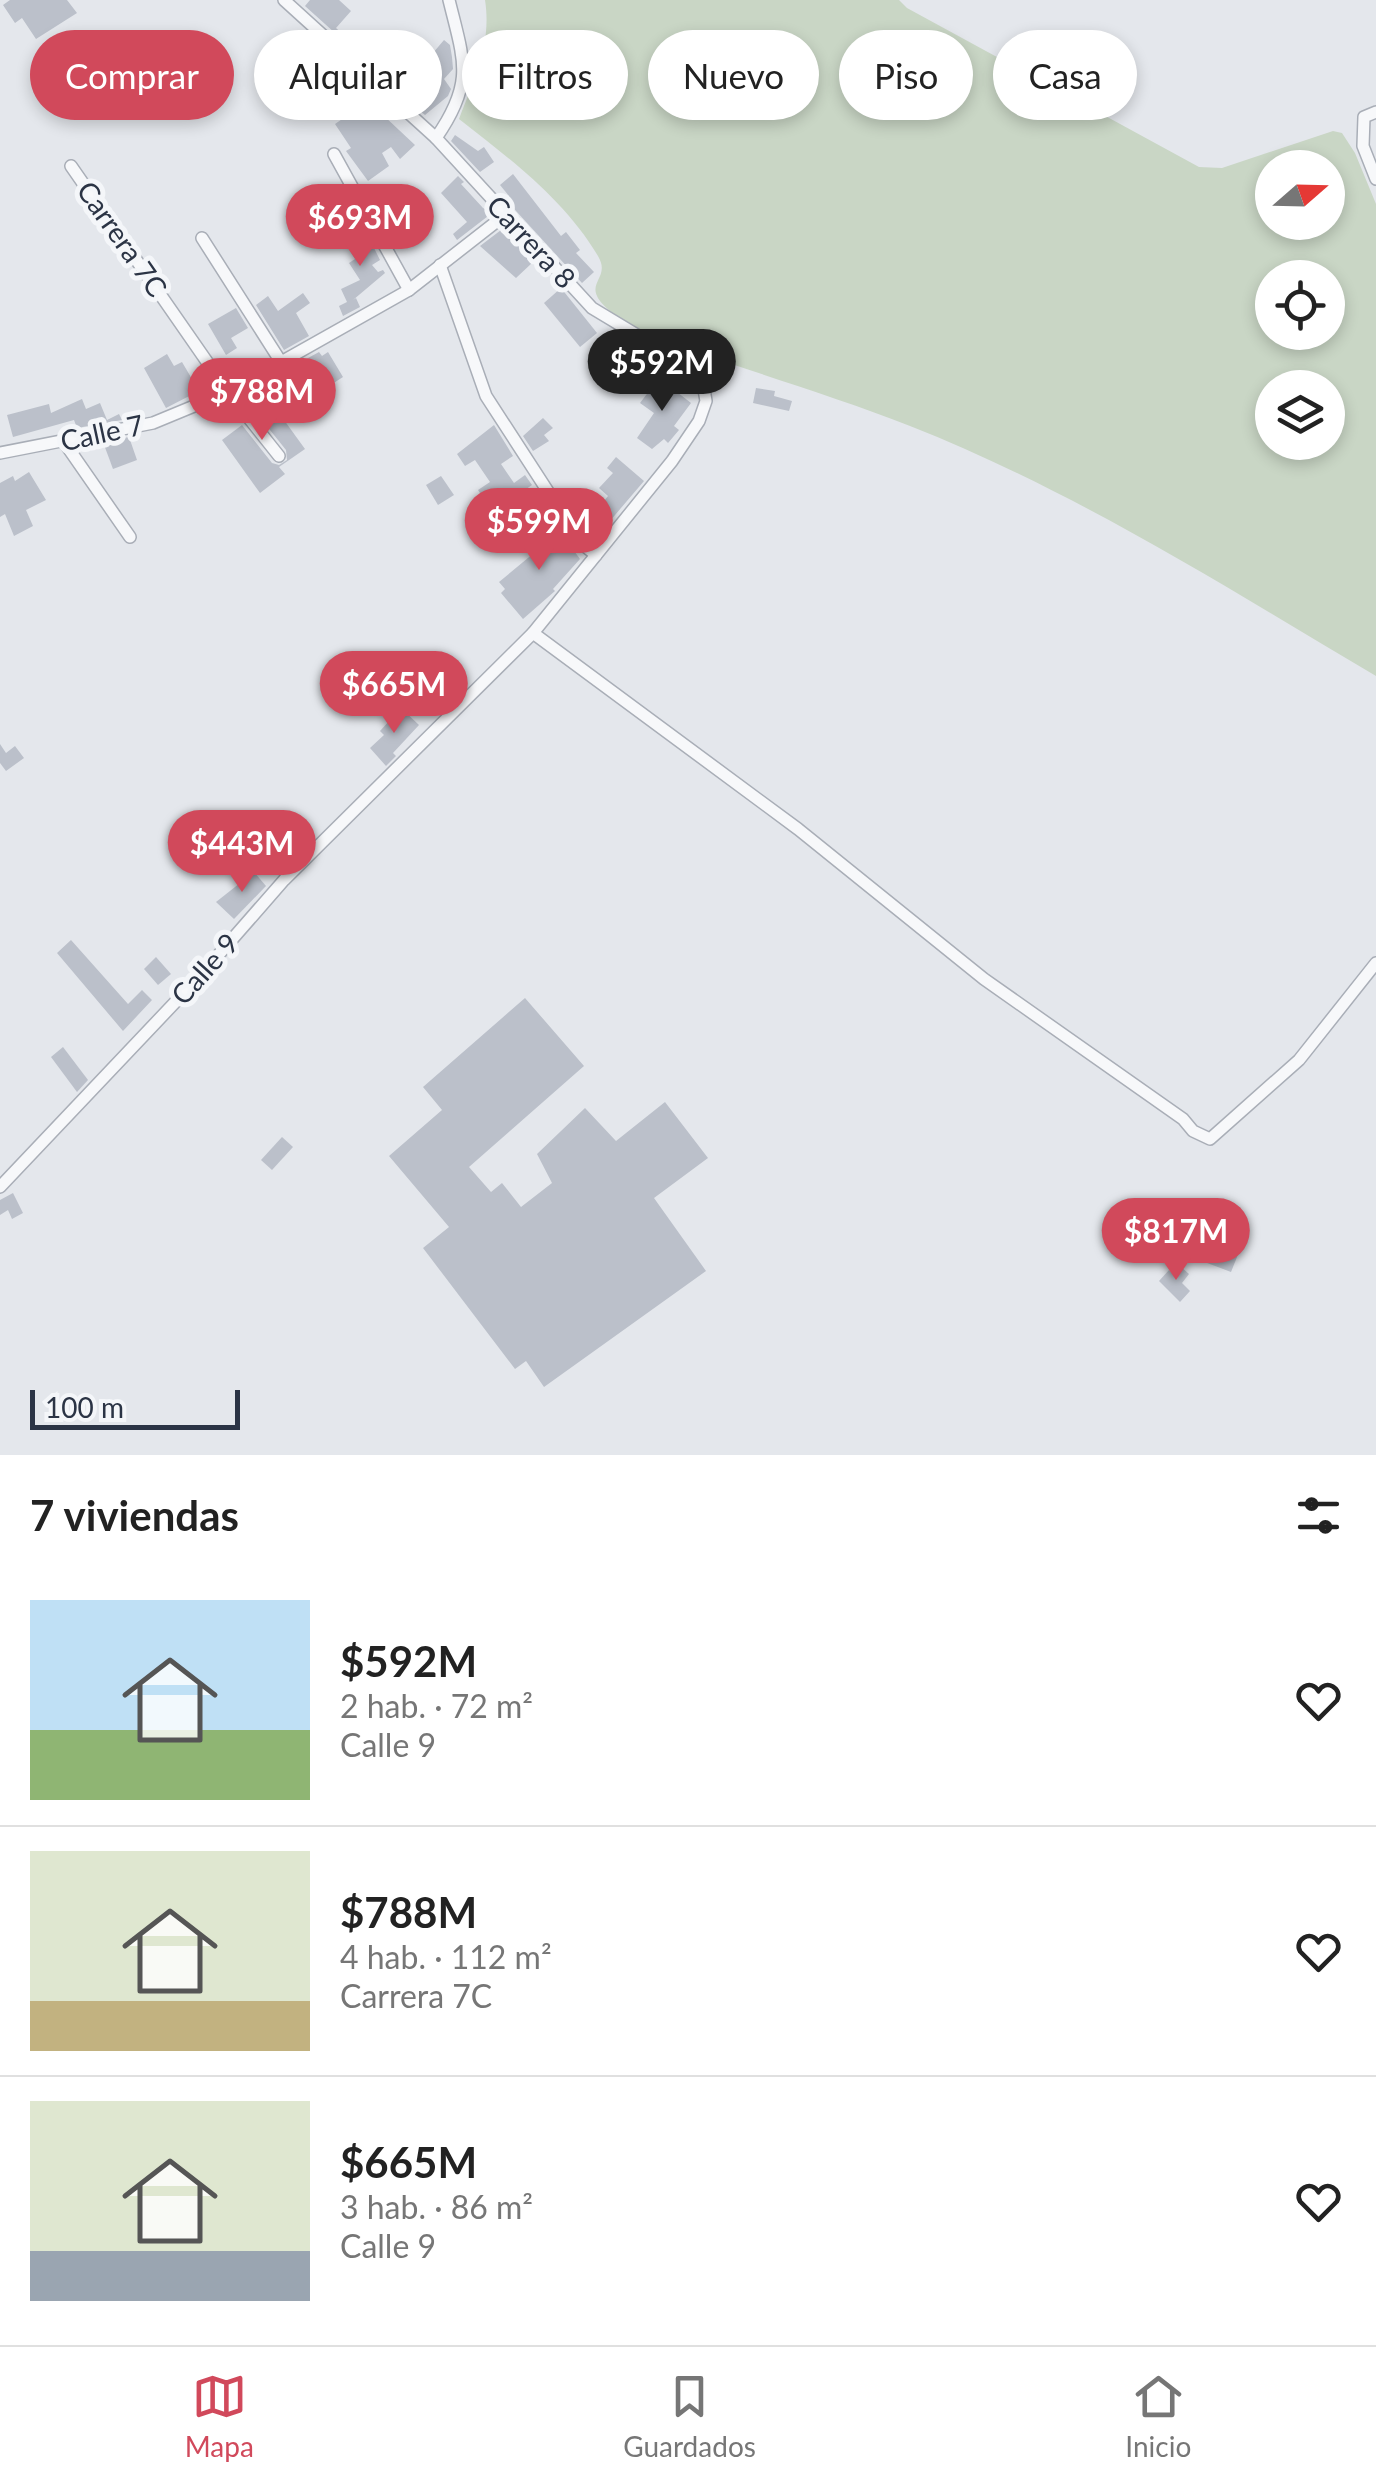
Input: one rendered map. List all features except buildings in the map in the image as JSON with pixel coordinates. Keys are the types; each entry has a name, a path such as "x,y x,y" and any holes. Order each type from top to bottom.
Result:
{"street":[{"name":"Carrera 8","path":"284,0 436,138 592,308 695,370 703,382"},
{"path":"436,138 456,110 466,67 449,0"},
{"path":"1376,112 1364,117 1364,146 1376,178"},
{"path":"334,154 409,290"},
{"name":"Carrera 7C","path":"71,166 228,392 280,456"},
{"name":"Calle 7","path":"0,453 154,422 228,392 409,290 505,215"},
{"path":"202,238 281,362"},
{"path":"440,265 486,396 582,544 596,555"},
{"name":"Calle 9","path":"0,1188 200,976 284,880 533,633 700,421 706,401 703,382"},
{"path":"64,442 130,537"},
{"path":"533,633 798,829 984,979 1183,1118 1194,1131 1210,1138 1299,1060 1376,963"}],"green space":[{"path":"485,0 899,0 947,30 839,30 839,120 973,120 973,44 993,55 993,120 1113,120 1199,167 1222,168 1255,157 1255,240 1345,240 1345,150 1276,150 1333,131 1342,133 1355,153 1376,204 1376,676 1205,574 1031,480 910,426 666,342 619,318 598,297 595,290 602,265 569,216 535,181 459,119 462,111 462,120 628,120 628,30 486,30"}]}
